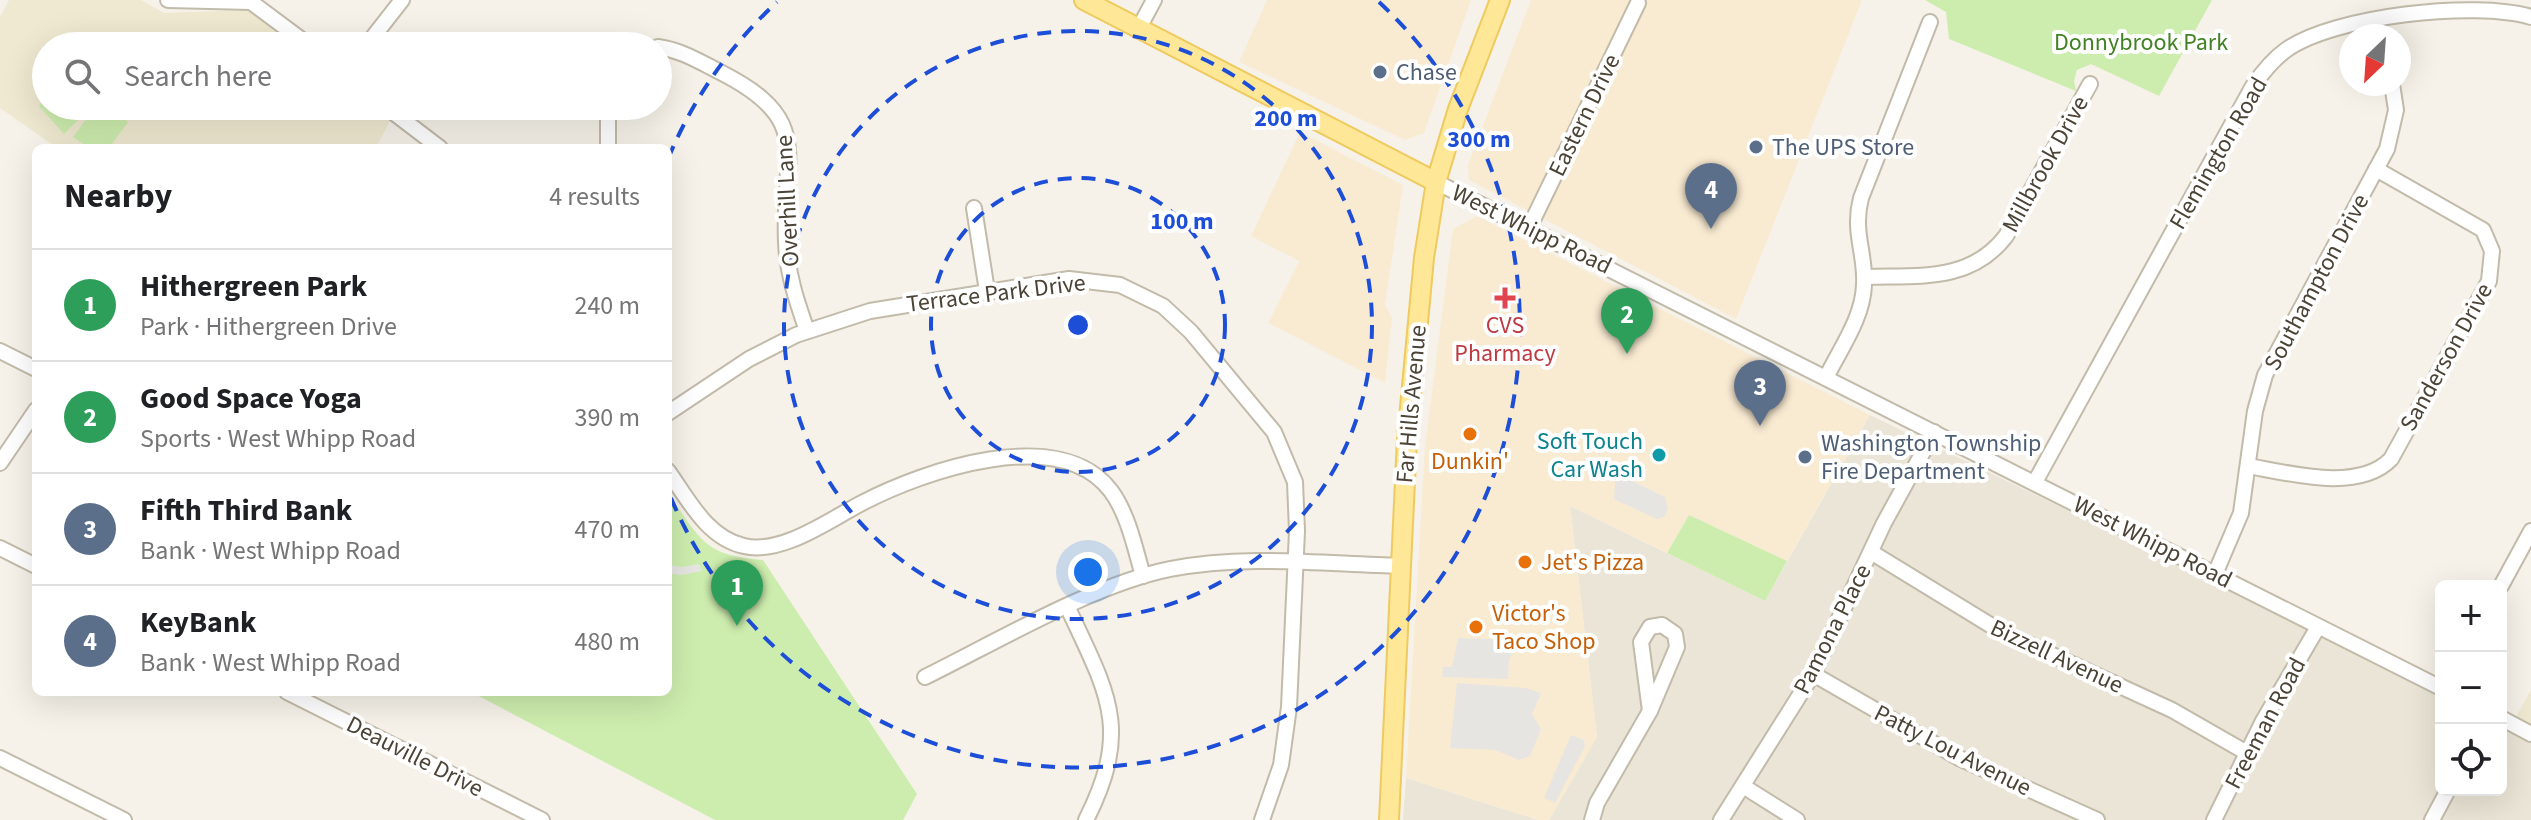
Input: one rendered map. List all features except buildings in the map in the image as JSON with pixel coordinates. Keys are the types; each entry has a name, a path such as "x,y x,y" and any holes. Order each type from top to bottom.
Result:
{"main road":[{"path":"1084,0 1436,182"},
{"name":"Far Hills Avenue","path":"1389,820 1400,566 1416,336 1436,182 1458,109 1500,0"}],"street":[{"path":"168,0 251,2 291,32"},
{"path":"377,32 402,0"},
{"path":"1139,28 1154,0"},
{"name":"Eastern Drive","path":"1530,226 1638,3"},
{"name":"Flemington Road","path":"2035,482 2262,73 2286,50 2312,37 2434,9 2479,4 2531,17"},
{"path":"2379,20 2380,24"},
{"path":"1826,378 1859,312 1865,277 1857,238 1861,198 1930,22"},
{"name":"Overhill Lane","path":"672,50 758,92 780,117 788,144 786,258 807,331"},
{"name":"Millbrook Drive","path":"1865,277 1957,271 1989,255 2006,236 2090,84"},
{"name":"Southampton Drive","path":"2215,574 2241,513 2255,411 2265,375 2376,169 2395,123 2393,96"},
{"path":"403,120 435,144"},
{"path":"608,120 608,144"},
{"name":"Sanderson Drive","path":"2249,466 2349,479 2369,475 2382,468 2391,459 2489,281 2492,251 2483,230 2376,169"},
{"name":"West Whipp Road","path":"1436,182 1530,226 2435,685"},
{"path":"974,208 987,291"},
{"name":"Terrace Park Drive","path":"672,410 727,371 807,331 870,311 987,291 1086,279 1135,290 1170,311 1210,354 1282,446 1298,498 1285,740 1275,786 1262,820"},
{"path":"0,351 32,367"},
{"path":"0,463 32,416"},
{"name":"Pamona Place","path":"1721,820 1813,674 1871,552 1934,432"},
{"path":"672,476 712,529 735,544 756,548 781,543 902,482 924,475 1028,456 1064,459 1088,470 1110,489 1122,512 1143,576"},
{"path":"2504,580 2531,531"},
{"path":"0,548 32,564"},
{"name":"Bizzell Avenue","path":"1871,552 2000,631 2172,710 2247,753"},
{"path":"925,677 1068,608 1143,576 1228,561 1400,566"},
{"path":"1068,608 1098,672 1112,727 1108,773 1086,820"},
{"path":"1592,820 1597,803 1650,711 1677,647 1675,634 1662,625 1650,627 1641,642 1650,711"},
{"name":"Freeman Road","path":"2214,820 2247,753 2318,627"},
{"name":"Patty Lou Avenue","path":"1813,674 1959,758 2097,820"},
{"name":"Deauville Drive","path":"295,696 542,820"},
{"path":"2507,721 2531,734"},
{"path":"0,758 124,820"},
{"path":"1743,786 1797,820"},
{"path":"2432,820 2445,796"}],"shaded area":[{"path":"9,0 141,0 164,13 248,10 277,32 32,32 32,120 390,120 378,144 51,144 0,108 0,17"},
{"path":"1267,0 1471,0 1424,133 1405,140 1239,62"},
{"path":"1531,0 1862,0 1736,319 1469,180 1468,165"},
{"path":"1300,132 1403,185 1385,305 1392,318 1385,383 1268,323 1299,261 1251,236"},
{"path":"1477,216 1870,415 1787,561 1689,515 1667,553 1570,506 1597,737 1549,820 1538,820 1406,778 1425,446 1453,229"},
{"path":"1870,415 2435,687 2435,796 2507,796 2507,721 2531,733 2531,820 1549,820 1597,737 1570,506 1765,601"},
{"path":"1616,473 1665,497 1668,509 1664,517 1657,519 1614,499"},
{"path":"699,564 702,571 672,574 672,566"},
{"path":"1458,638 1516,640 1509,661 1508,679 1442,677 1443,667 1452,667"},
{"path":"1457,683 1526,688 1541,693 1532,714 1541,729 1530,756 1519,760 1495,750 1450,748"},
{"path":"2531,690 2531,733 2512,724"},
{"path":"1571,735 1584,740 1585,746 1555,803 1544,798"},
{"path":"1406,778 1538,820 1403,820"}],"green space":[{"name":"Donnybrook Park","path":"1925,0 2212,0 2159,96 2091,64 2077,70 2074,81 2076,91 1949,39 1946,12"},
{"path":"52,120 78,120 64,134"},
{"path":"86,120 128,122 112,144 83,144 73,137"},
{"path":"672,499 696,533 715,549 743,558 763,560 917,794 903,820 715,820 479,696 672,696"},
{"path":"1689,515 1787,561 1765,601 1667,553"}],"place":[{"name":"Chase","path":"1380,72"},
{"name":"The UPS Store","path":"1756,147"},
{"name":"KeyBank","path":"1711,229"},
{"name":"CVS Pharmacy","path":"1505,298"},
{"name":"Good Space Yoga","path":"1627,354"},
{"name":"Fifth Third Bank","path":"1760,426"},
{"name":"Dunkin'","path":"1470,434"},
{"name":"Soft Touch Car Wash","path":"1659,455"},
{"name":"Washington Township Fire Department","path":"1805,457"},
{"name":"Jet's Pizza","path":"1525,562"},
{"name":"Hithergreen Park","path":"737,626"},
{"name":"Victor's Taco Shop","path":"1476,627"}]}
